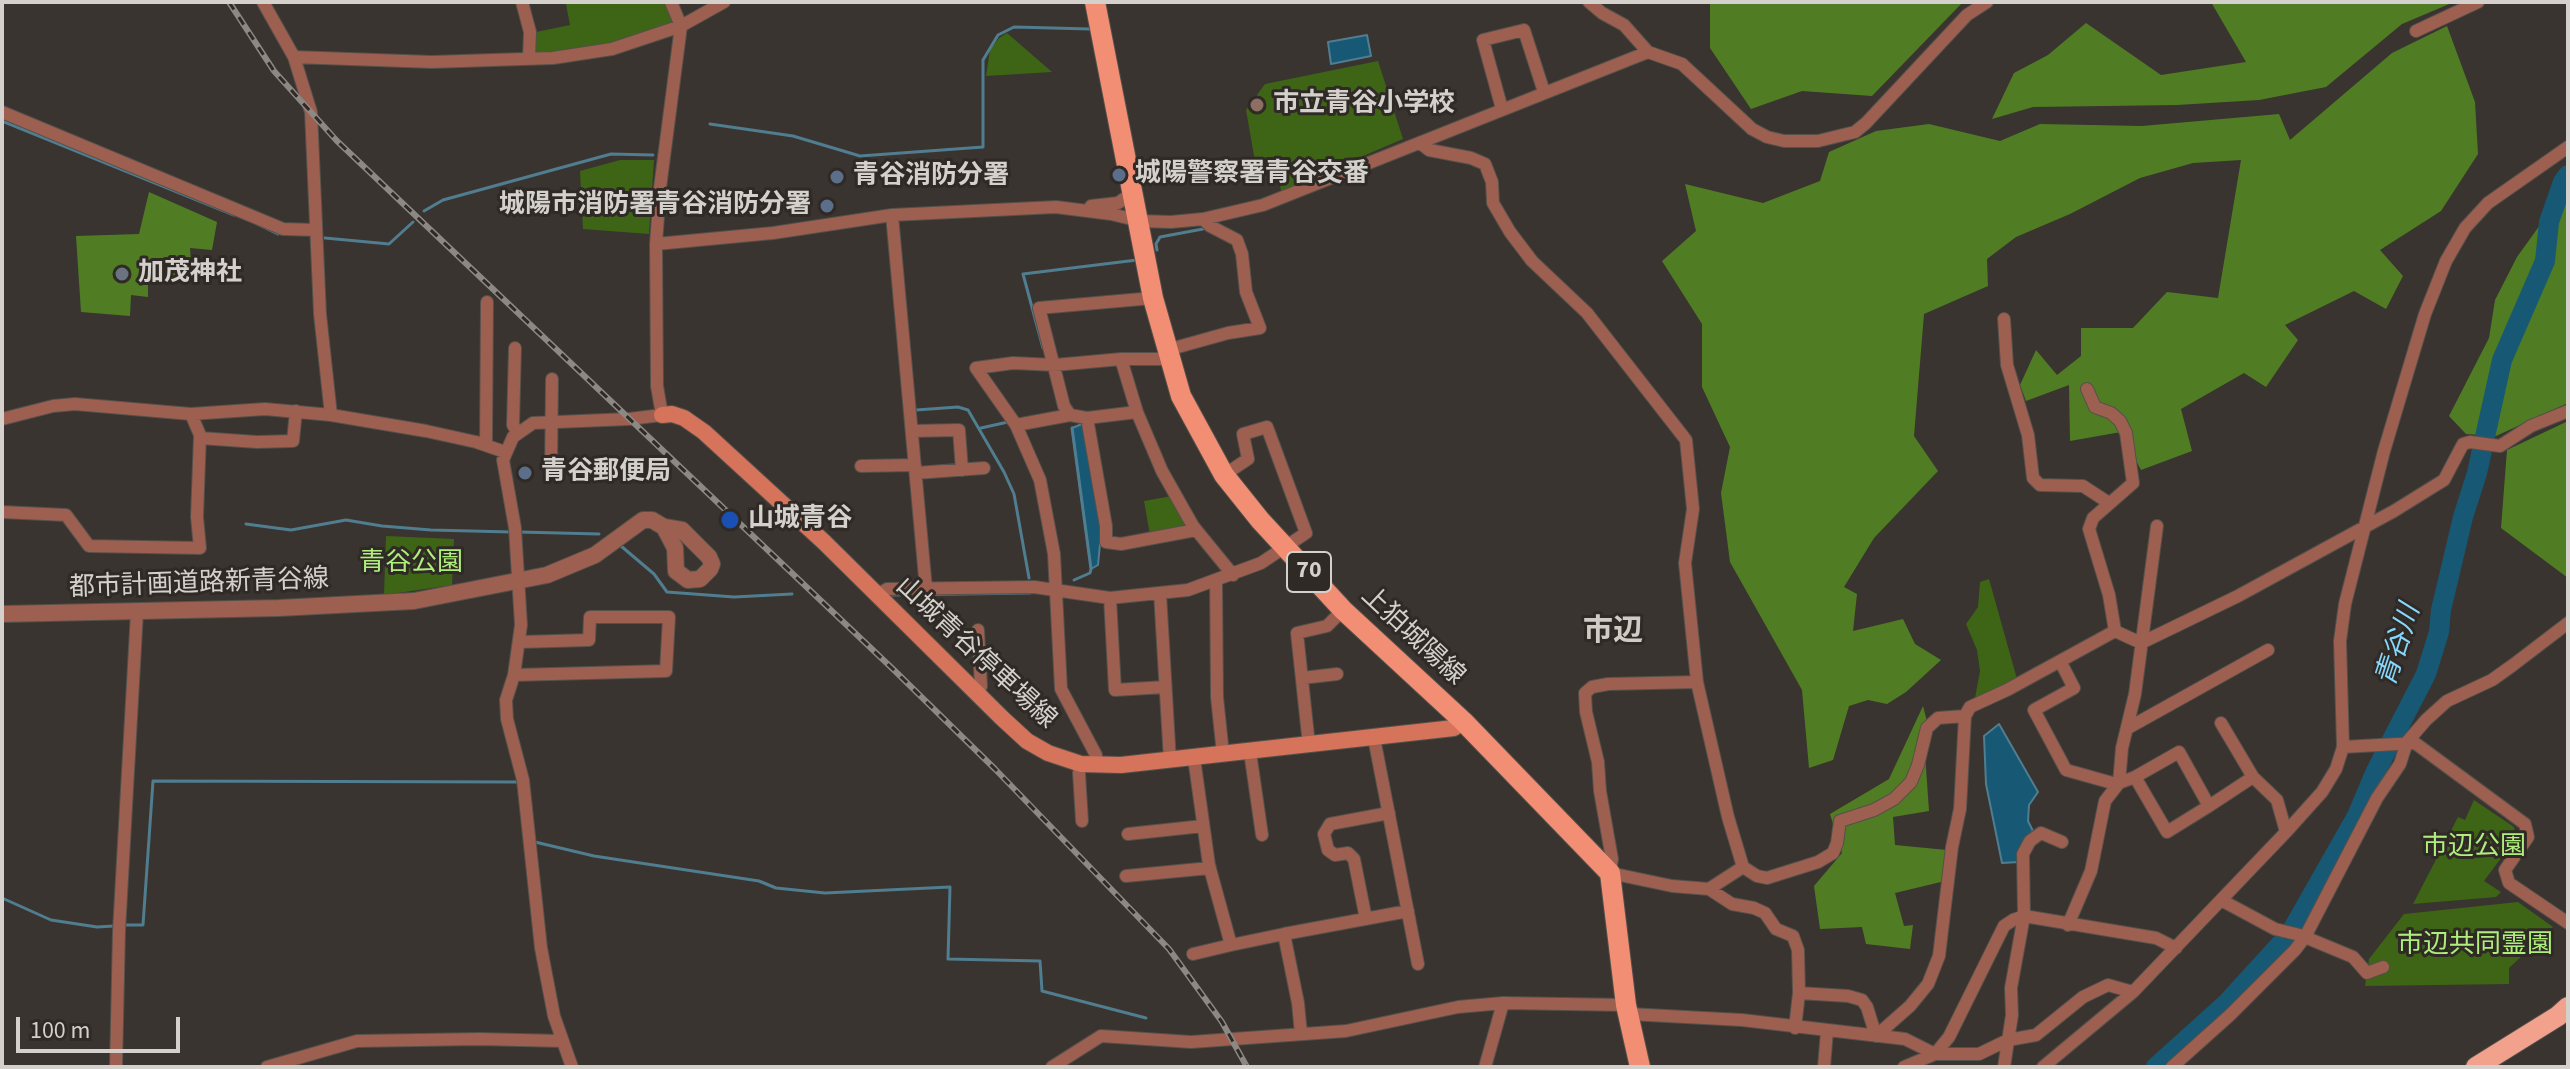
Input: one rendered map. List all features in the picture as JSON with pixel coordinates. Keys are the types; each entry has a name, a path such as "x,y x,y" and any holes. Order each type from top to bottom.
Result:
{"highway":[{"path":"2476,1067 2568,1007"}],"main road":[{"name":"上狛城陽線","path":"1095,2 1153,298 1168,355 1181,396 1224,475 1260,520 1343,610 1463,721 1610,873"},
{"name":"山城青谷停車場線","path":"662,415 684,418 704,432 824,542 1027,741 1048,753 1089,765 1170,761 1454,728 1463,721"},
{"path":"1610,873 1627,1009 1640,1067"}],"street":[{"path":"263,2 294,57 311,112 320,314 331,415"},
{"path":"522,2 530,32 529,58"},
{"path":"572,1067 554,1016 541,948 523,780 507,719 506,700 520,642 515,533 503,466 505,452 517,432 533,423 662,415 657,386 656,244 660,188 681,26 671,2"},
{"path":"1589,2 1624,25 1648,52 1682,64 1752,129 1784,141 1818,141 1855,132 1967,15 1987,2"},
{"path":"2416,31 2478,2"},
{"path":"294,57 432,62 553,58 612,49 681,26 722,3"},
{"path":"1502,109 1483,40 1524,30 1544,92"},
{"path":"1076,208 1140,221 1171,222 1203,219 1263,205 1648,52"},
{"path":"2,112 283,229 316,230"},
{"path":"1420,143 1429,150 1471,158 1485,164 1492,182 1493,203 1510,232 1532,261 1587,313 1686,440 1693,509 1685,563 1697,682 1728,817 1743,867 1767,878 1818,862 1833,853 1840,821 1874,810 1894,799 1911,782 1927,728 1938,718 1965,716"},
{"path":"2043,1067 2133,992 2286,832 2322,792 2336,769 2343,747 2340,641 2345,604 2407,374 2446,261 2465,228 2488,203 2568,147"},
{"path":"656,244 773,233 892,215 1076,208 1118,203 1134,192"},
{"path":"892,215 926,589"},
{"path":"960,370 1013,363 1055,365 1168,355 1228,333 1260,328 1246,292 1242,254 1237,240 1203,219"},
{"path":"1070,415 1064,406 1039,308 1153,298"},
{"path":"486,445 487,302"},
{"path":"2004,319 2007,365 2028,435 2033,478 2040,485 2083,486 2109,503"},
{"path":"515,348 513,425 517,432"},
{"path":"1121,359 1137,412 1162,471 1196,530 1233,575"},
{"path":"976,368 1016,425 1040,480 1054,554 1061,689 1096,755 1079,773 1082,821"},
{"path":"551,470 552,379"},
{"path":"2087,389 2095,407 2111,413 2126,433 2133,483 2093,518 2089,529 2109,595 2115,631"},
{"path":"2,419 53,406 75,404 191,414 233,409 296,411 426,431 505,452"},
{"path":"200,438 293,441 296,411"},
{"path":"2141,643 2238,596 2412,501 2444,480 2463,444 2500,446 2531,426 2568,411"},
{"path":"1016,425 1070,415 1087,418 1137,412"},
{"path":"2,512 66,515 89,546 200,548 197,517 200,438 191,414"},
{"path":"1087,418 1106,526 1106,542 1121,544 1196,530"},
{"path":"876,596 887,589 1034,587 1110,598 1188,590 1261,563 1306,533 1267,427 1243,434 1248,459 1224,475"},
{"path":"912,431 959,430 962,470"},
{"path":"861,466 984,468"},
{"name":"都市計画道路新青谷線","path":"2,614 279,608 414,601 547,575 595,555 643,520 652,520 664,527"},
{"path":"2068,925 2091,871 2105,801 2117,784 2157,526"},
{"path":"1216,580 1217,697 1223,754"},
{"path":"1160,593 1170,761"},
{"path":"1110,598 1115,690 1165,687"},
{"path":"1309,745 1297,633 1327,626 1343,610"},
{"path":"116,1067 119,931 137,612"},
{"path":"514,675 666,671 669,617 590,617 589,640 520,642"},
{"path":"2172,1067 2295,950 2370,810 2400,764 2403,743 2447,701 2492,680 2568,623"},
{"path":"978,630 981,686 978,694"},
{"path":"2115,631 2141,643"},
{"path":"1876,1036 1928,984 1939,956 1952,847 1960,809 1965,716 1970,707 2115,631"},
{"path":"2128,728 2268,650"},
{"path":"2060,661 2074,688 2034,710 2066,770 2117,784 2179,752 2209,806"},
{"path":"1302,678 1337,674"},
{"path":"1697,682 1608,684 1592,687 1585,693 1612,859 1610,873 1672,886 1709,889 1732,904 1765,913 1776,929 1793,936 1798,950 1799,993 1795,1028"},
{"path":"2221,723 2253,777 2277,800 2286,832"},
{"path":"1374,738 1418,964"},
{"path":"2343,747 2415,743 2525,824 2528,837 2505,870 2509,883 2568,923"},
{"path":"1250,752 1262,835"},
{"path":"1194,758 1210,868 1231,945"},
{"path":"2135,777 2167,832 2253,777"},
{"path":"1366,919 1354,859 1348,853 1335,855 1328,850 1324,834 1330,824 1389,813"},
{"path":"1128,834 1203,826"},
{"path":"2004,1067 2012,1015 2011,988 2024,916 2023,854 2030,841 2041,833 2062,842"},
{"path":"1709,889 1743,867"},
{"path":"1126,876 1210,868"},
{"path":"2221,900 2275,929 2302,936 2353,957 2367,973 2383,967"},
{"path":"1193,954 1408,911"},
{"path":"1935,1054 1949,1037 2004,926 2024,916 2156,938 2176,948"},
{"path":"1284,934 1301,1034"},
{"path":"1904,1067 1935,1054 1979,1054 2008,1040 2036,1035 2083,997 2108,985 2133,992"},
{"path":"1799,993 1848,996 1862,1000 1876,1036"},
{"path":"1052,1067 1101,1036 1191,1042 1346,1031 1458,1007 1503,1003 1627,1009 1905,1039 1935,1054"},
{"path":"1485,1067 1503,1003"},
{"path":"1824,1067 1827,1031"},
{"path":"267,1067 357,1041 562,1041"}],"green space":[{"path":"670,2 674,22 601,47 535,53 536,32 570,25 566,4"},
{"path":"1710,2 1963,2 1872,96 1802,91 1751,109 1710,48"},
{"path":"2211,2 2454,2 2402,24 2326,87 2259,100 2177,105 2033,107 1992,119 2014,73 2048,55 2086,23 2161,75 2246,62"},
{"path":"2447,26 2475,102 2478,154 2441,211 2380,250 2403,276 2386,309 2354,291 2285,325 2298,340 2266,387 2244,373 2181,409 2192,451 2141,470 2121,432 2070,441 2069,385 2026,401 2020,385 2036,350 2057,375 2081,356 2081,328 2133,328 2167,292 2218,298 2241,160 2193,163 2140,178 2070,214 2016,237 1987,259 1988,286 1924,314 1914,436 1938,471 1874,538 1844,587 1857,594 1853,631 1903,619 1915,644 1941,660 1906,692 1887,704 1868,700 1849,706 1833,760 1809,768 1802,690 1730,562 1721,493 1730,447 1702,387 1702,324 1662,261 1696,231 1685,184 1763,203 1820,181 1829,152 1876,131 1929,124 2000,141 2040,124 2142,126 2279,114 2290,140 2392,53"},
{"path":"1007,33 1052,72 986,76 990,50"},
{"path":"1378,61 1403,139 1281,191 1277,165 1256,167 1246,110 1265,84"},
{"path":"620,160 654,160 649,234 583,229 580,171"},
{"path":"2568,186 2568,403 2496,436 2466,434 2449,416 2489,338 2495,300 2517,257"},
{"path":"149,192 217,222 212,250 190,248 192,278 148,273 148,297 131,295 130,316 81,312 76,236 139,234"},
{"path":"2568,421 2568,578 2501,528 2507,450"},
{"path":"1172,496 1191,528 1150,535 1144,501"},
{"name":"青谷公園","path":"386,536 454,539 452,585 384,595"},
{"path":"1989,579 2017,679 1975,698 1980,671 1977,650 1966,624 1978,607 1980,582"},
{"path":"1923,706 1930,733 1925,753 1929,811 1893,817 1895,845 1947,850 1945,881 1895,893 1904,926 1913,925 1910,949 1866,944 1862,927 1820,929 1814,886 1842,853 1830,814 1889,779"},
{"name":"市辺公園","path":"2474,800 2514,827 2516,838 2484,881 2501,892 2496,897 2413,904 2458,817 2465,820"},
{"name":"市辺共同霊園","path":"2518,902 2553,927 2509,968 2509,984 2365,986 2369,959 2404,914"}],"water":[{"path":"1367,35 1371,56 1331,64 1328,42"},
{"path":"1082,424 1086,427 1102,523 1098,565 1091,569 1072,428"},
{"path":"1999,724 2038,792 2029,805 2028,821 2033,831 2024,841 2019,862 2002,863 1986,784 1984,736"}],"waterway":[{"path":"710,124 793,136 860,156 983,147 983,60 998,35 1014,27 1090,29"},
{"path":"2,121 234,215"},
{"path":"424,211 443,200 611,154 653,155"},
{"name":"青谷川","path":"2156,1067 2226,1004 2290,934 2357,816 2376,771 2426,674 2439,632 2441,610 2477,473 2502,360 2545,261 2549,222 2568,175"},
{"path":"325,238 389,244 413,222"},
{"path":"259,225 278,234"},
{"path":"1157,250 1160,237 1203,229"},
{"path":"1043,348 1023,274 1137,260"},
{"path":"916,410 958,407 968,410 1014,494 1029,578"},
{"path":"981,428 1008,422"},
{"path":"1072,428 1091,569 1090,573 1074,580"},
{"path":"246,524 291,530 346,520 431,530 511,532"},
{"path":"519,532 599,534"},
{"path":"621,546 654,574 667,592 734,597 792,594"},
{"path":"892,595 1030,593"},
{"path":"122,925 143,925 153,781 520,782"},
{"path":"535,842 594,856 759,881 776,888 825,893 950,887 948,959 1040,961 1042,991 1146,1018"},
{"path":"2,898 51,920 97,927 114,926"}],"railway":[{"path":"229,2 274,71 337,141 895,671 995,769 1169,949 1222,1022 1247,1067"}],"place":[{"name":"市立青谷小学校","path":"1257,105"},
{"name":"城陽警察署青谷交番","path":"1119,175"},
{"name":"青谷消防分署","path":"837,177"},
{"name":"城陽市消防署青谷消防分署","path":"827,206"},
{"name":"加茂神社","path":"122,274"},
{"name":"青谷郵便局","path":"525,473"},
{"name":"山城青谷","path":"730,520"}],"district":[{"name":"市辺","path":"1613,633"}]}
